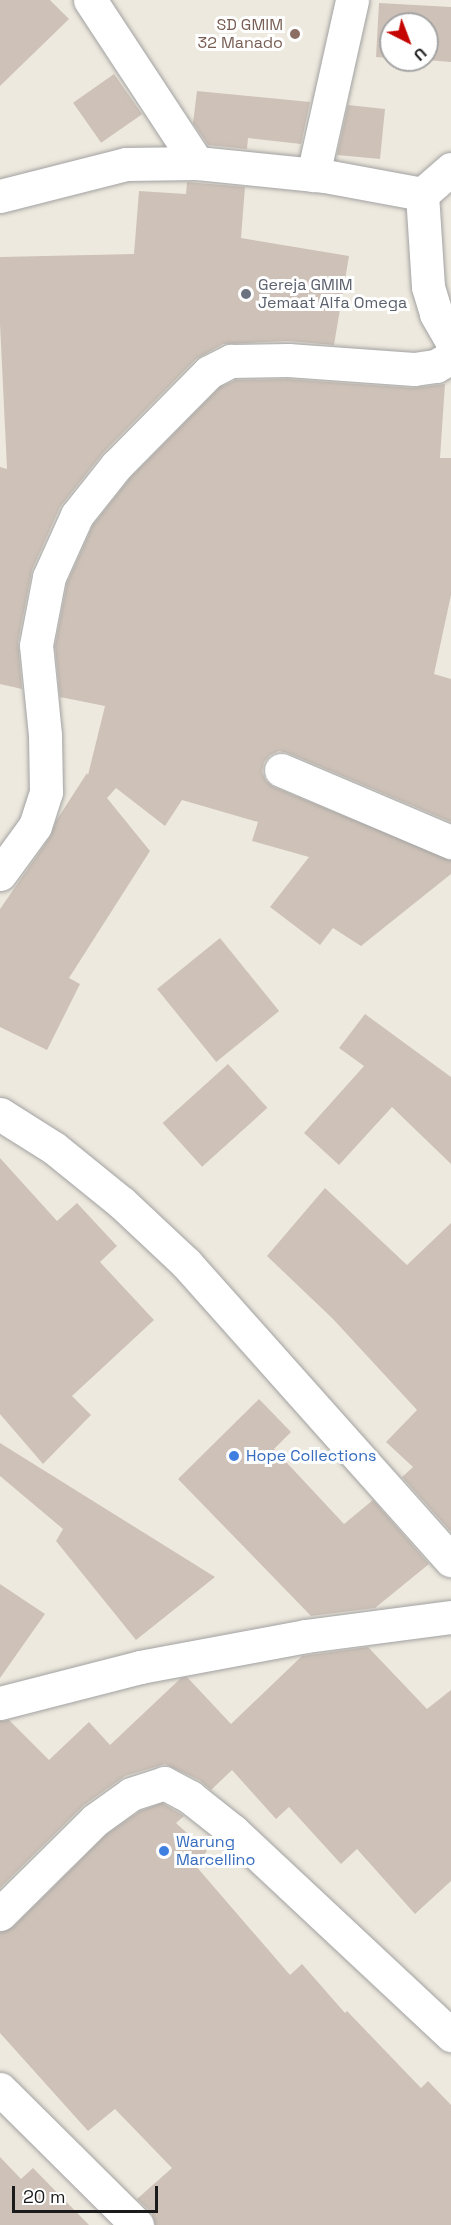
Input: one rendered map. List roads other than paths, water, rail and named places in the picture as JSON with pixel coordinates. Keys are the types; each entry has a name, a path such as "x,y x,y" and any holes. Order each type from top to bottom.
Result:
{"street":[{"path":"90,0 197,163"},
{"path":"313,175 352,0"},
{"path":"0,196 126,164 197,163 313,175 422,194"},
{"path":"422,194 451,169"},
{"path":"422,194 428,287 436,314 451,340"},
{"path":"0,874 35,826 46,792 44,727 36,645 49,577 77,515 116,466 209,372 231,361 288,360 414,369 436,366 451,357"},
{"path":"281,770 451,842"},
{"path":"0,1114 54,1148 122,1203 186,1263 451,1560"},
{"path":"0,1703 140,1667 306,1636 451,1617"},
{"path":"0,1914 94,1820 131,1794 164,1783 190,1797 233,1831 451,2035"},
{"path":"0,2089 137,2225"}],"place":[{"name":"SD GMIM 32 Manado","path":"295,34"},
{"name":"Gereja GMIM Jemaat Alfa Omega","path":"246,294"},
{"name":"Hope Collections","path":"234,1456"},
{"name":"Warung Marcellino","path":"164,1851"}]}
